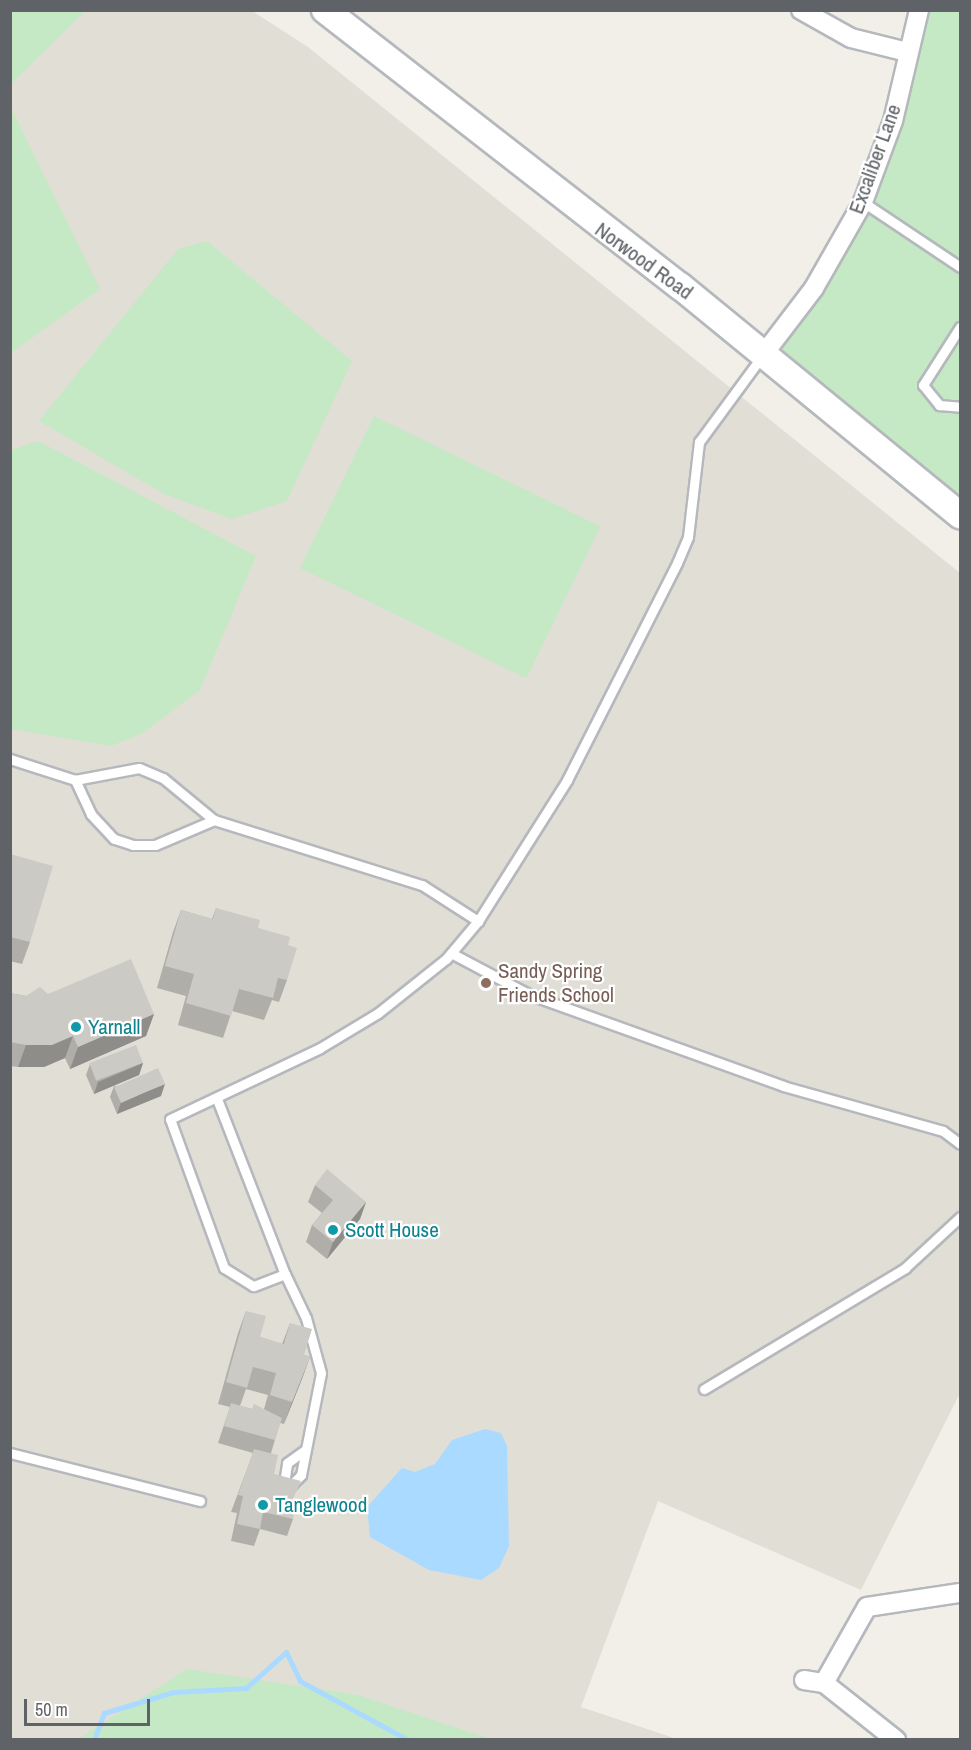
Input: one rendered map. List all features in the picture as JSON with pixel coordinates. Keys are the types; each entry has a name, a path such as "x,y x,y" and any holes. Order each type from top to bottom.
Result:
{"main road":[{"name":"Norwood Road","path":"325,10 762,354 960,515"}],"street":[{"path":"801,10 851,38 907,52"},
{"name":"Excaliber Lane","path":"762,354 814,288 863,202 893,121 918,10"},
{"path":"824,1683 867,1606 960,1593"},
{"path":"804,1680 824,1683 896,1740"}],"lane":[{"path":"863,202 960,267"},
{"path":"960,327 923,385 939,405 960,407"},
{"path":"285,1274 253,1286 224,1268 170,1119 217,1100 378,1013 451,953 477,921 567,780 677,563 688,537 699,442 762,354"},
{"path":"10,759 75,780 140,768 163,778 214,820 422,885 477,921"},
{"path":"75,780 91,814 114,839 133,845 155,845 214,820"},
{"path":"451,953 528,994 783,1086 943,1131 960,1144"},
{"path":"217,1100 285,1274 312,1335 321,1373 305,1450"},
{"path":"704,1389 905,1268 960,1217"},
{"path":"10,1453 200,1501"}],"shaded area":[{"name":"Sandy Spring Friends School","path":"11,11 252,11 308,47 960,573 960,1393 861,1590 658,1501 581,1707 677,1739 11,1740"}],"green space":[{"path":"11,10 85,10 85,11 11,84"},
{"path":"919,11 960,11 960,515 763,355 863,202"},
{"path":"11,108 100,289 10,353"},
{"path":"207,241 352,361 287,501 232,519 164,494 39,421 178,249"},
{"path":"374,416 600,526 526,678 300,568"},
{"path":"38,441 256,556 200,690 143,733 111,746 11,729 11,450"},
{"path":"187,1669 358,1695 491,1739 78,1739"}],"water":[{"path":"485,1429 501,1433 507,1446 509,1546 499,1568 481,1580 429,1570 370,1537 367,1507 402,1468 415,1472 435,1464 452,1440"}],"building":[{"path":"10,854 53,866 30,942 10,937"},
{"path":"216,908 260,920 258,928 290,937 288,945 297,948 287,980 278,978 273,998 239,989 231,1016 186,1003 194,974 165,966 181,910 213,919"},
{"path":"131,959 154,1014 78,1047 73,1036 52,1045 26,1045 10,1042 10,993 26,996 40,987 48,994"},
{"path":"136,1045 143,1063 96,1081 89,1063"},
{"path":"158,1068 165,1084 121,1103 114,1088"},
{"path":"327,1169 366,1202 333,1242 312,1225 333,1200 315,1185"},
{"path":"246,1311 266,1316 260,1337 284,1344 290,1323 312,1329 304,1355 310,1357 292,1402 270,1395 276,1373 253,1367 247,1388 226,1382"},
{"path":"231,1403 252,1409 254,1404 282,1418 275,1440 224,1426"},
{"name":"Tanglewood","path":"254,1449 278,1455 274,1474 301,1481 291,1503 296,1505 293,1519 263,1512 260,1529 237,1524 243,1496 238,1495"}],"waterway":[{"path":"94,1740 104,1713 173,1692 246,1688 286,1652 300,1681 408,1740"}],"place":[{"name":"Sandy Spring Friends School","path":"486,983"},
{"name":"Yarnall","path":"76,1027"},
{"name":"Scott House","path":"333,1230"},
{"name":"Tanglewood","path":"263,1505"}]}
